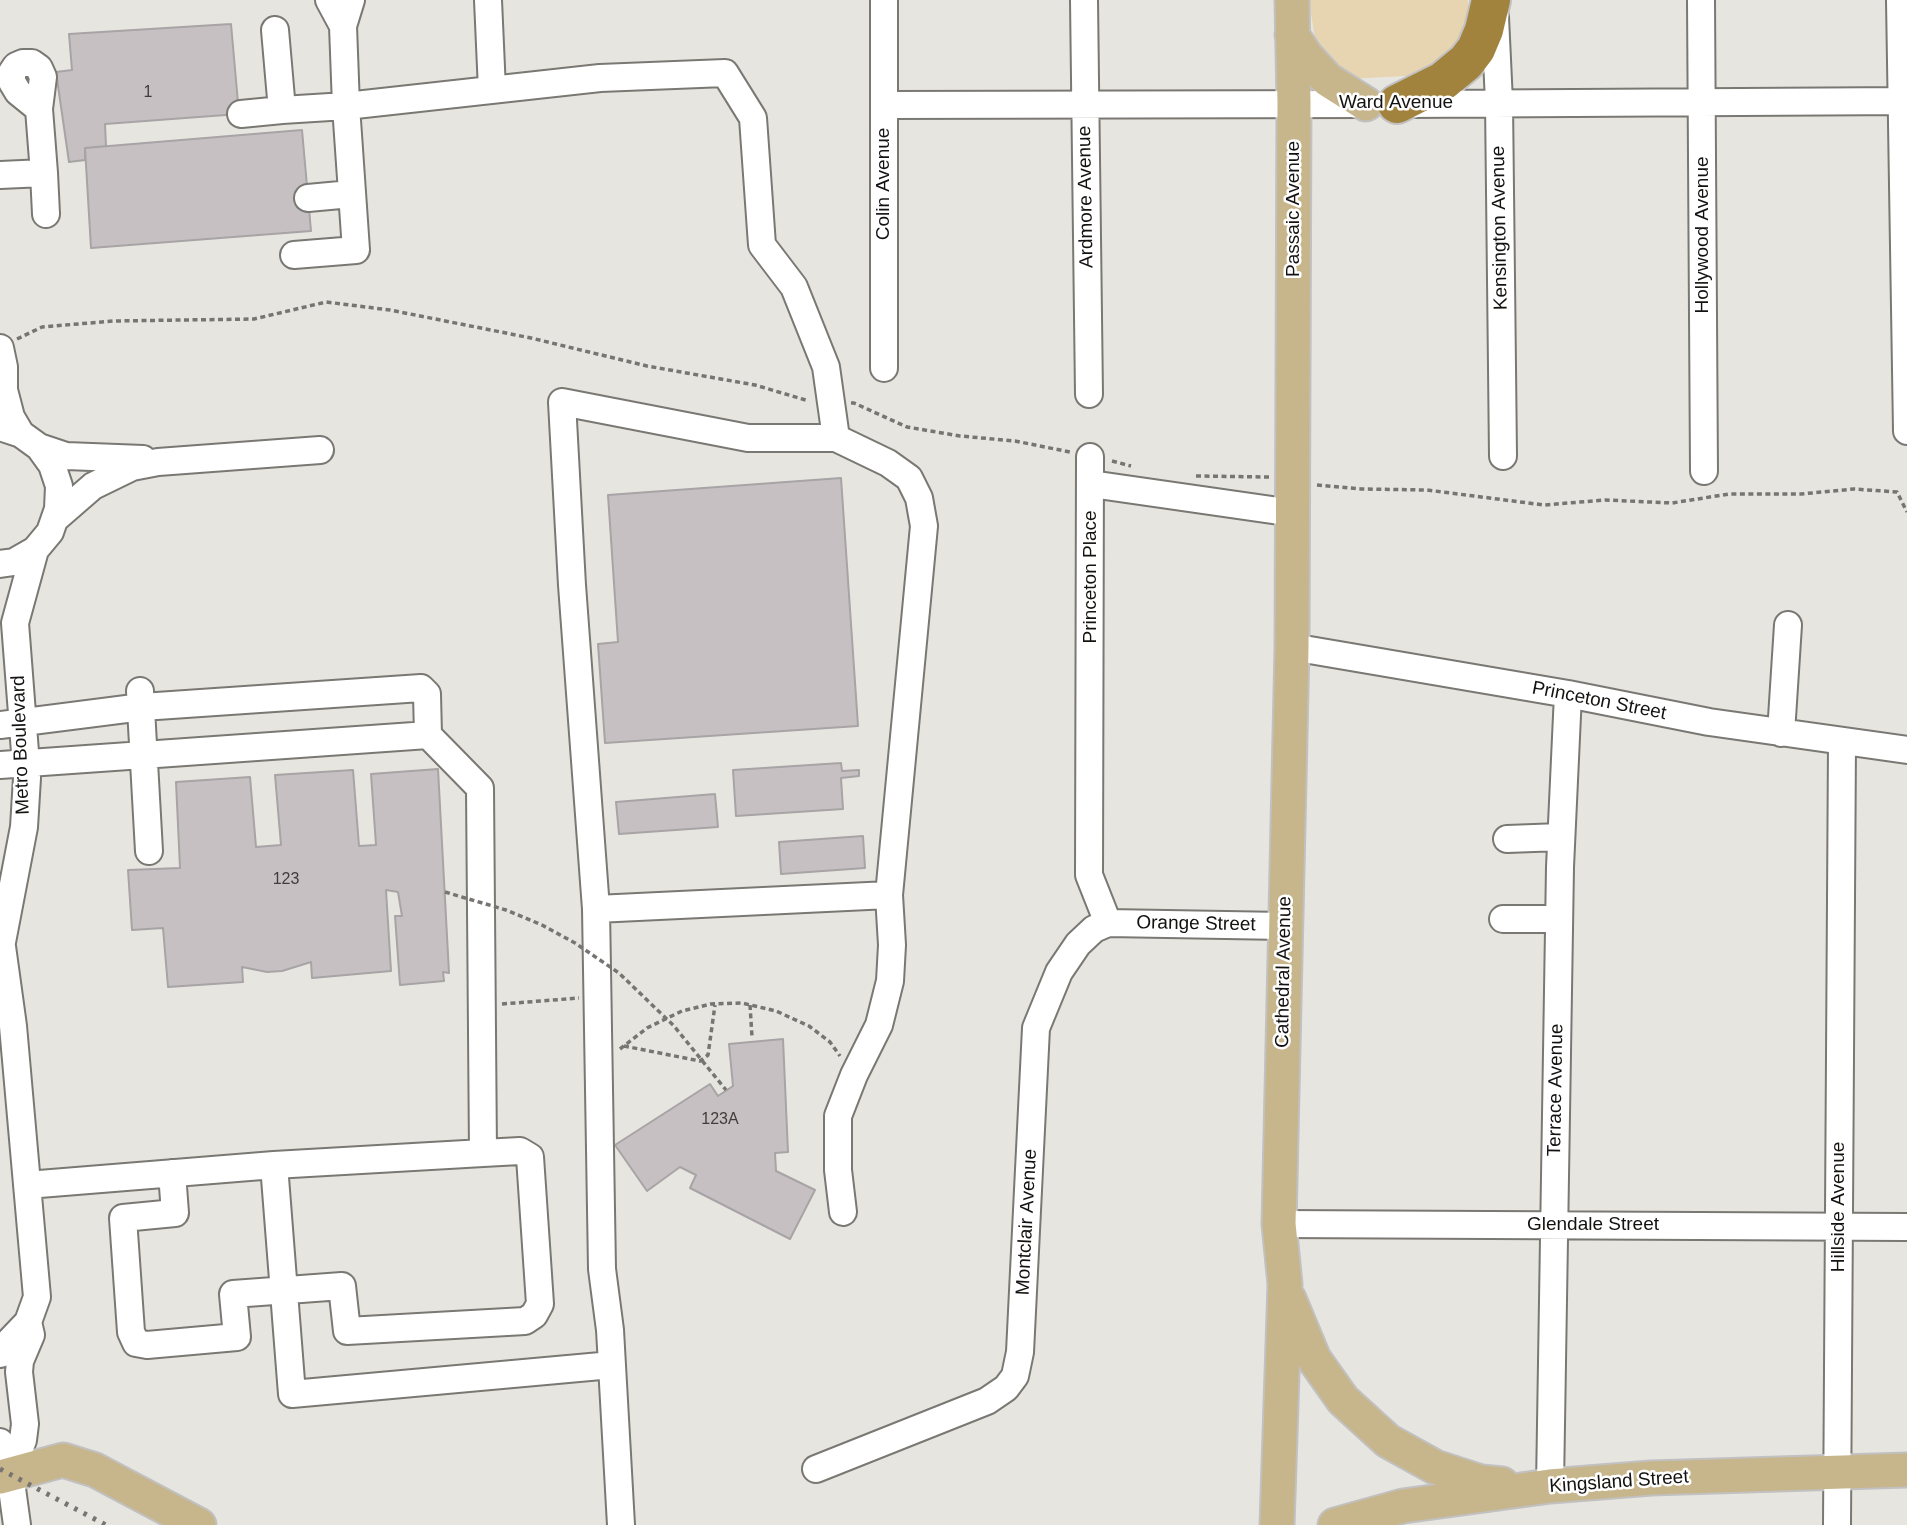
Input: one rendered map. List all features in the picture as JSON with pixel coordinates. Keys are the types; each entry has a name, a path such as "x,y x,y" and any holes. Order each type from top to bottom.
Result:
{"highway":[{"path":"1382,104 1443,81 1466,62 1485,30 1492,0"}],"main road":[{"name":"Passaic Avenue","path":"1292,0 1293,417"},
{"path":"1292,35 1306,56 1328,80 1382,104"},
{"name":"Cathedral Avenue","path":"1277,1525 1285,1283 1279,1224 1292,647 1293,417"},
{"path":"1285,1283 1286,1292 1314,1359 1343,1400 1388,1441 1435,1467 1481,1482 1550,1486"},
{"path":"5,1475 63,1460 95,1470 200,1525"},
{"name":"Kingsland Street","path":"1335,1525 1404,1506 1550,1486 1651,1478 1907,1471"}],"street":[{"path":"329,0 343,26"},
{"path":"294,255 356,250 343,26 351,0"},
{"path":"488,0 492,90"},
{"name":"Colin Avenue","path":"884,0 884,368"},
{"name":"Ardmore Avenue","path":"1084,0 1089,394"},
{"name":"Kensington Avenue","path":"1492,0 1499,102 1503,456"},
{"name":"Hollywood Avenue","path":"1701,0 1704,471"},
{"path":"1900,0 1904,102 1907,431"},
{"path":"275,30 282,110"},
{"path":"241,114 346,106 600,78 725,73 753,118 762,245 794,287 826,367 836,438"},
{"name":"Ward Avenue","path":"884,105 1904,102"},
{"path":"39,110 46,214"},
{"path":"0,176 44,173"},
{"path":"308,198 351,194"},
{"path":"0,348 10,417 20,436 52,465 59,486 58,509 50,532 34,550 14,562 0,564"},
{"path":"621,1525 610,1330 602,1269 596,909 572,585 562,402 748,438 836,438 888,463 909,478 919,498 924,526 889,895 892,945 890,981 879,1025 854,1075 838,1116 838,1170 843,1212"},
{"path":"20,436 66,456 131,457 158,462"},
{"path":"55,519 93,486 132,467 158,462 320,450"},
{"path":"1090,457 1091,484"},
{"name":"Princeton Place","path":"1108,923 1089,875 1091,484 1293,513"},
{"name":"Metro Boulevard","path":"5,1475 23,1440 25,1424 20,1361 31,1335 28,1322 37,1297 13,1026 1,937 24,827 27,778 12,764 15,623 34,550"},
{"path":"1781,733 1788,625"},
{"name":"Princeton Street","path":"1292,647 1568,694 1709,722 1842,743 1907,750"},
{"path":"12,723 141,699 421,688 427,695 428,735 480,788 483,1153"},
{"name":"Terrace Avenue","path":"1550,1486 1559,919 1568,694"},
{"path":"141,699 149,851"},
{"path":"12,764 428,735"},
{"name":"Hillside Avenue","path":"1837,1525 1842,743"},
{"path":"1507,839 1561,836"},
{"path":"596,909 889,895"},
{"path":"1503,919 1559,919"},
{"name":"Orange Street","path":"1108,923 1284,926"},
{"name":"Montclair Avenue","path":"816,1469 987,1401 1006,1388 1015,1376 1020,1352 1036,1028 1059,972 1079,944 1094,929 1108,923"},
{"path":"27,1185 172,1173 520,1151 530,1157 540,1304 534,1314 525,1321 347,1331 342,1286 233,1294 237,1337 147,1345 136,1343 131,1332 123,1218 175,1213 172,1173"},
{"path":"274,1166 292,1394 612,1365"},
{"name":"Glendale Street","path":"1279,1224 1907,1227"},
{"path":"0,1326 28,1322"},
{"path":"0,1354 28,1322"},
{"path":"0,1442 17,1525"}],"path":[{"path":"0,348 42,327 113,321 254,319 326,302 390,310 531,338 648,366 755,385 832,407 854,402 907,427 960,436 1015,441 1119,462 1142,470"},
{"path":"1191,476 1273,477"},
{"path":"1312,485 1427,490 1544,505 1605,500 1672,503 1729,494 1801,494 1854,489 1897,492 1907,512"},
{"path":"445,892 506,910 542,925 575,943 619,973 674,1026 726,1090"},
{"path":"483,1005 598,997"},
{"path":"599,1065 647,1028 682,1011 715,1004 750,1005 776,1011 808,1026 830,1042 854,1075"},
{"path":"624,1046 700,1061 708,1055 715,1004"},
{"path":"750,1005 752,1037"}],"shaded area":[{"path":"1309,0 1468,0 1469,14 1455,53 1425,75 1348,79 1317,52"}],"building":[{"path":"231,24 239,114 105,124 106,146 85,148 85,160 69,162 56,72 72,70 69,34"},
{"path":"302,130 311,231 91,248 85,148"},
{"path":"841,478 858,726 605,743 598,644 618,642 608,495"},
{"path":"841,763 842,771 859,770 859,776 841,778 843,809 736,816 733,770"},
{"path":"438,769 449,973 443,972 444,981 400,985 395,916 402,916 398,892 386,890 391,971 312,978 311,962 282,971 267,972 242,967 243,982 168,987 163,928 132,930 128,870 180,868 176,782 250,777 256,847 281,845 275,775 353,770 359,846 376,845 371,774"},
{"path":"715,794 718,827 619,834 616,802"},
{"path":"863,836 865,868 781,874 779,842"},
{"path":"783,1039 788,1152 775,1153 776,1171 815,1190 790,1239 690,1188 696,1175 680,1167 647,1191 615,1145 710,1084 718,1096 733,1086 729,1044"}],"railway":[{"path":"0,1469 106,1525"}]}
